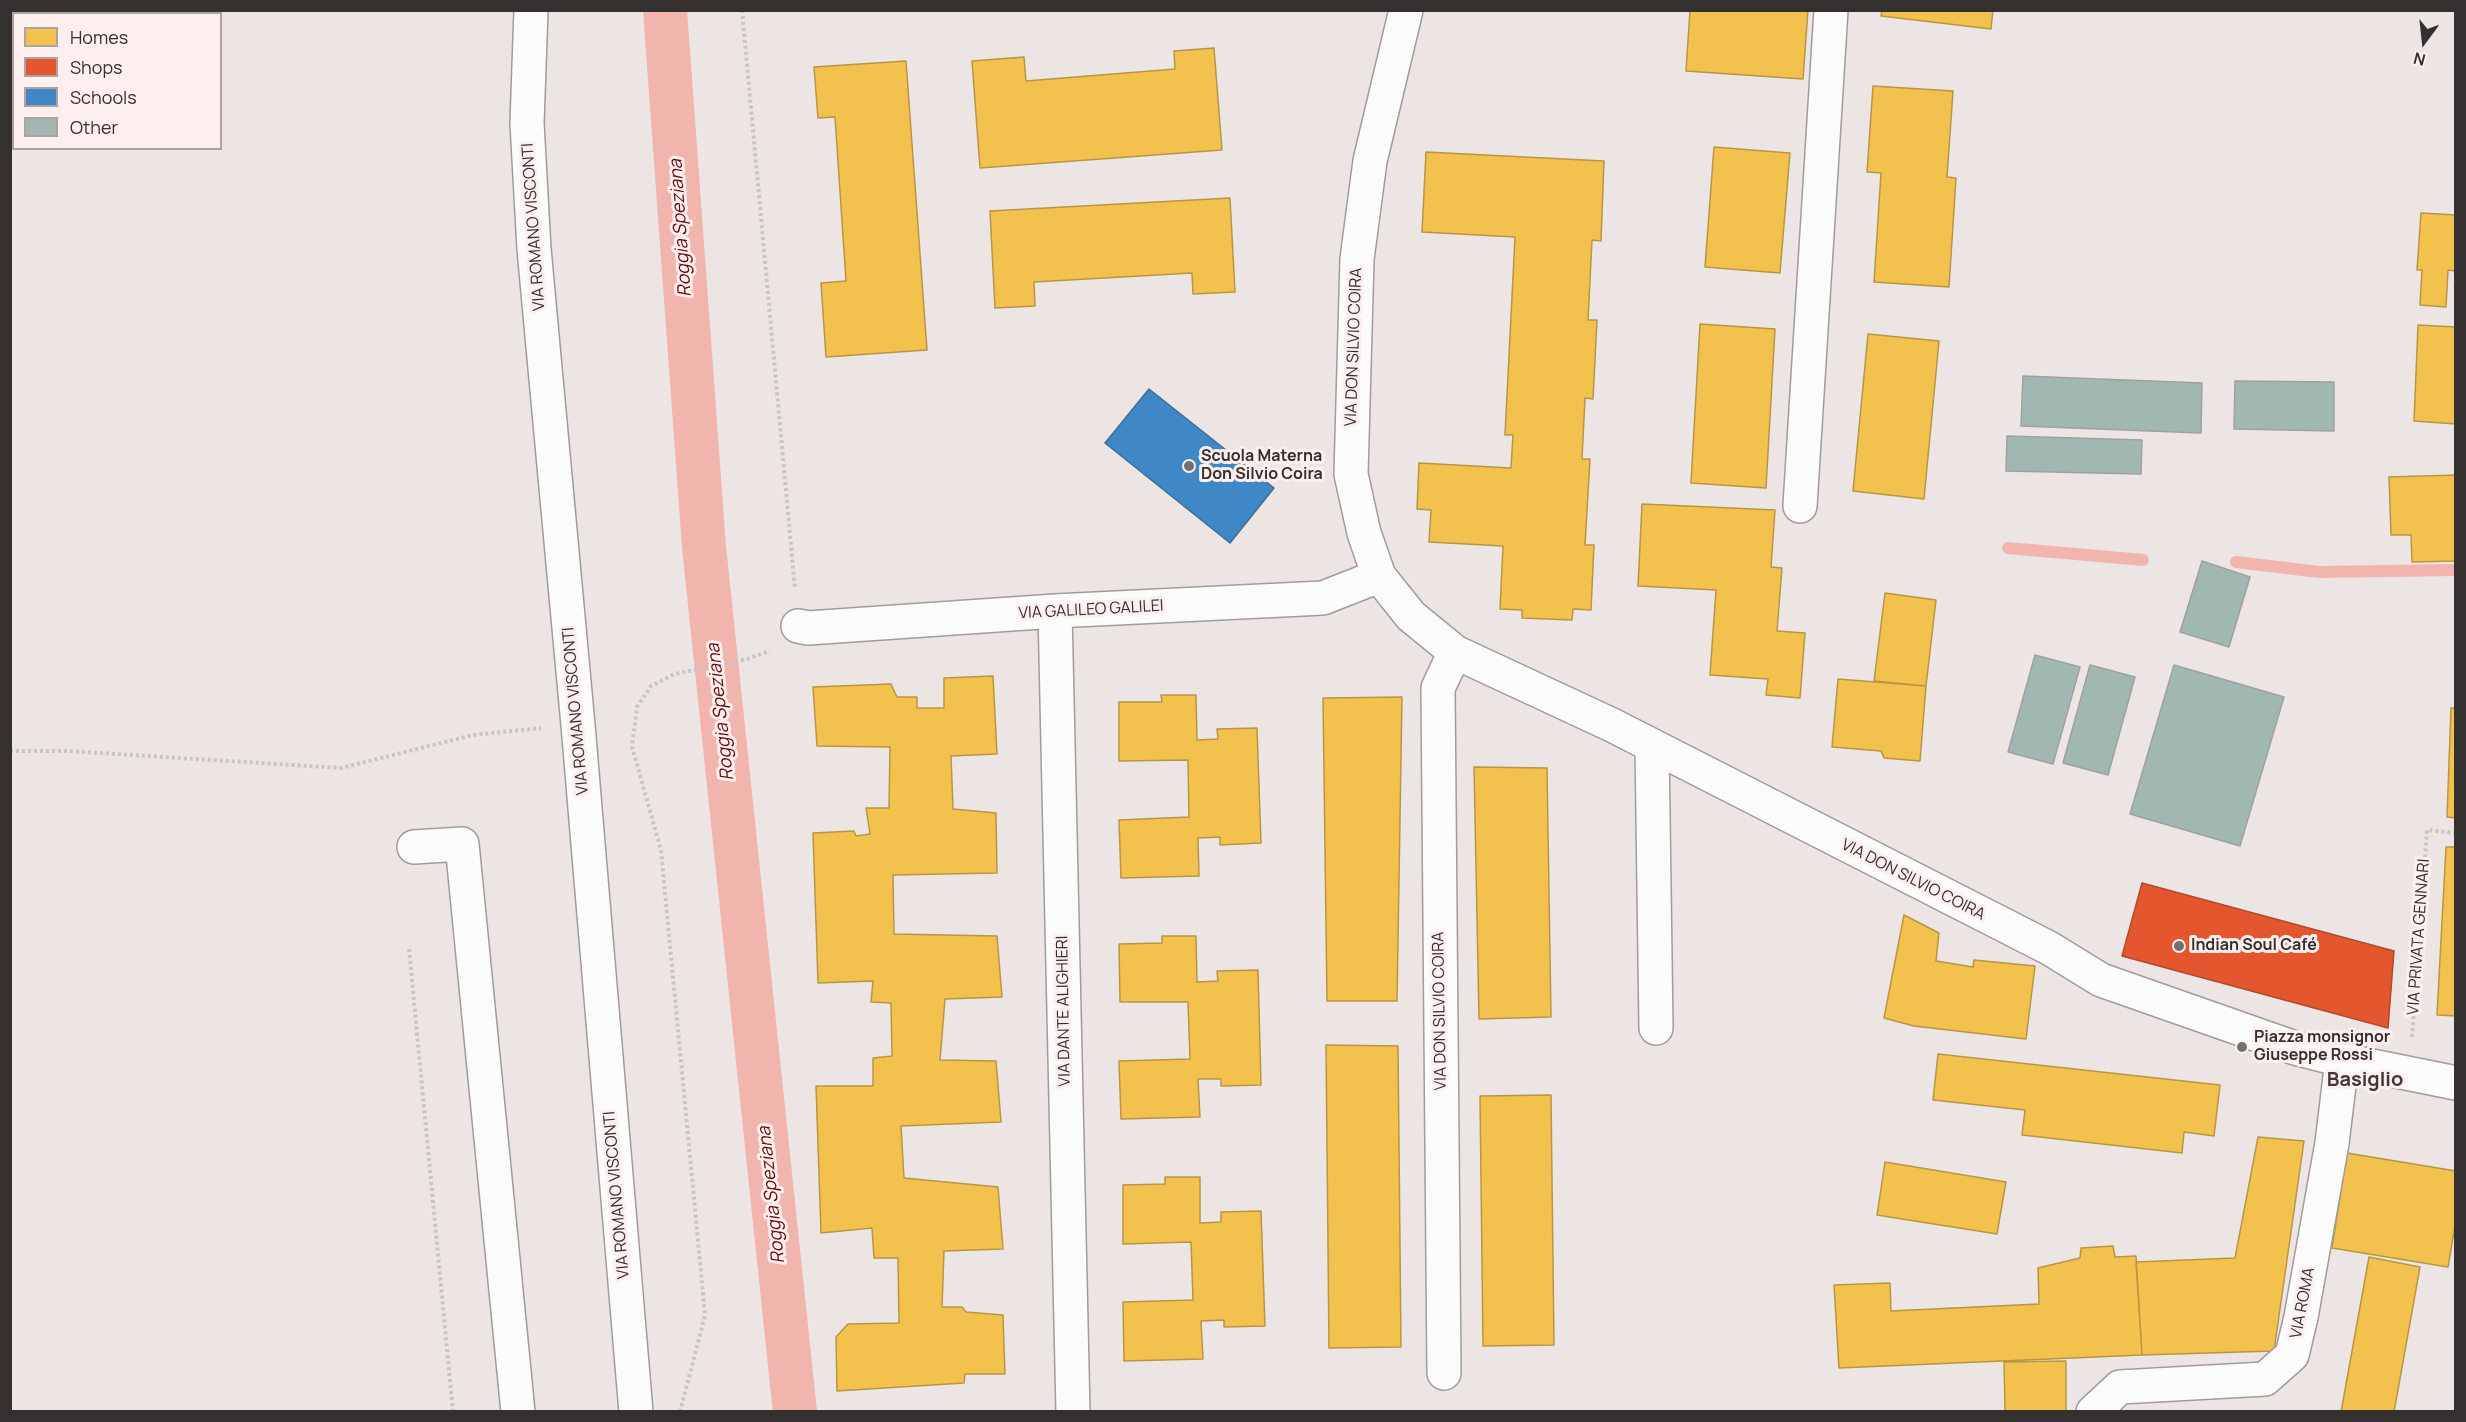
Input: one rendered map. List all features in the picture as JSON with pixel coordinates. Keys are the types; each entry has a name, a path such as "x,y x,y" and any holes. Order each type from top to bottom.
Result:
{"street":[{"name":"VIA ROMANO VISCONTI","path":"531,10 527,123 534,249 578,725 636,1412"},
{"name":"VIA DON SILVIO COIRA","path":"1406,10 1370,161 1356,270 1351,474 1364,534 1379,576 1411,616 1455,652 1652,746 2049,948 2101,980 2284,1044 2342,1060"},
{"path":"1800,506 1831,10"},
{"name":"VIA GALILEO GALILEI","path":"798,626 808,628 1055,611 1323,598 1379,576"},
{"name":"VIA DANTE ALIGHIERI","path":"1055,611 1073,1412"},
{"name":"VIA DON SILVIO COIRA","path":"1444,1373 1438,688 1455,652"},
{"path":"1652,746 1656,1028"},
{"path":"414,848 462,844 518,1412"},
{"path":"2342,1060 2456,1083"},
{"name":"VIA ROMA","path":"2093,1412 2120,1387 2265,1379 2292,1355 2332,1143 2342,1060"}],"path":[{"path":"742,10 769,282 798,626"},
{"path":"680,1412 705,1315 661,849 632,747 637,707 651,686 675,674 747,659"},
{"path":"10,751 68,751 341,768 473,735 578,725"},
{"name":"VIA PRIVATA GENNARI","path":"2404,1072 2413,1034 2427,830 2456,833"},
{"path":"409,949 453,1412"}],"building: Homes":[{"path":"1690,10 1808,10 1803,79 1686,71"},
{"path":"1882,10 1993,10 1991,29 1881,16"},
{"path":"1214,48 1222,150 980,168 972,61 1024,57 1026,81 1175,69 1174,51"},
{"path":"906,61 927,350 826,357 821,283 846,281 835,117 818,118 814,67"},
{"path":"1873,86 1953,91 1947,177 1956,178 1949,287 1874,282 1881,173 1867,172"},
{"path":"1714,147 1790,153 1780,273 1705,267"},
{"path":"1426,152 1604,161 1601,241 1592,240 1588,320 1597,320 1593,399 1585,398 1582,459 1590,459 1585,545 1594,545 1591,610 1573,609 1572,620 1522,618 1522,610 1500,609 1503,546 1429,542 1431,510 1417,509 1419,463 1511,468 1513,435 1505,435 1515,237 1422,232"},
{"path":"1230,198 1235,292 1193,294 1192,273 1034,282 1035,306 995,308 990,211"},
{"path":"2421,213 2456,215 2456,271 2448,270 2446,307 2420,305 2422,270 2417,270"},
{"path":"1700,324 1775,329 1766,488 1691,483"},
{"path":"2418,325 2456,327 2456,424 2414,421"},
{"path":"1868,334 1939,341 1924,499 1853,491"},
{"path":"2456,475 2456,561 2412,562 2411,535 2391,535 2389,477"},
{"path":"1642,504 1775,510 1771,567 1782,568 1777,631 1805,633 1800,698 1766,695 1768,679 1710,675 1716,590 1638,586"},
{"path":"1885,593 1936,600 1926,686 1874,681"},
{"path":"993,676 997,754 951,756 953,809 996,813 997,873 893,875 894,934 997,936 1002,997 945,999 940,1060 996,1061 1001,1122 901,1126 904,1178 998,1187 1003,1249 944,1251 942,1307 962,1307 966,1312 1003,1315 1005,1374 965,1374 964,1383 837,1391 836,1337 848,1324 899,1323 898,1258 874,1258 872,1228 821,1233 816,1086 873,1086 873,1058 892,1056 891,1003 871,1002 873,981 818,983 813,833 854,831 856,836 870,834 866,808 889,808 890,747 817,746 813,687 891,684 897,697 917,697 917,708 944,708 944,678"},
{"path":"1838,679 1926,686 1920,761 1884,758 1881,751 1832,747"},
{"path":"1161,695 1196,695 1197,740 1218,739 1217,729 1257,728 1261,843 1220,845 1220,837 1198,838 1199,876 1121,878 1119,820 1189,817 1188,760 1119,761 1119,702 1162,702"},
{"path":"1402,697 1397,1001 1327,1001 1323,698"},
{"path":"2451,708 2456,708 2456,818 2447,817"},
{"path":"1474,767 1547,768 1551,1017 1479,1019"},
{"path":"2446,847 2456,847 2456,1016 2437,1015"},
{"path":"1904,915 1939,933 1936,961 1973,967 1974,960 2035,966 2026,1039 1914,1026 1884,1018"},
{"path":"1162,936 1196,936 1197,982 1218,981 1217,971 1258,970 1261,1085 1221,1086 1221,1079 1198,1079 1200,1117 1121,1119 1119,1061 1190,1059 1188,1002 1120,1002 1119,944 1162,943"},
{"path":"1326,1045 1398,1046 1401,1347 1329,1348"},
{"path":"1938,1054 2220,1085 2214,1136 2184,1132 2182,1153 2022,1135 2025,1110 1933,1100"},
{"path":"1551,1095 1554,1345 1483,1346 1480,1096"},
{"path":"2258,1137 2304,1141 2274,1351 2142,1355 2136,1262 2235,1258"},
{"path":"2347,1153 2456,1171 2456,1220 2448,1267 2332,1248"},
{"path":"1885,1162 2006,1182 1997,1234 1877,1215"},
{"path":"1165,1177 1200,1177 1200,1223 1221,1222 1221,1212 1261,1211 1265,1326 1224,1327 1224,1320 1201,1321 1203,1359 1124,1361 1123,1302 1193,1300 1191,1242 1123,1244 1123,1185 1165,1184"},
{"path":"2113,1246 2115,1257 2136,1256 2142,1355 1839,1368 1834,1285 1890,1283 1891,1311 2039,1304 2038,1268 2080,1258 2081,1248"},
{"path":"2369,1257 2420,1267 2394,1412 2341,1412"},
{"path":"2066,1361 2066,1412 2005,1412 2004,1362"}],"building: Shops":[{"path":"2142,883 2394,951 2388,1028 2122,956"}],"building: Schools":[{"name":"Scuola Materna Don Silvio Coira","path":"1149,389 1274,488 1230,543 1105,443"}],"building: Other":[{"path":"2023,376 2202,383 2201,433 2021,426"},
{"path":"2235,381 2334,382 2334,431 2234,429"},
{"path":"2007,436 2142,440 2141,474 2006,471"},
{"path":"2202,561 2250,577 2229,647 2180,632"},
{"path":"2035,655 2080,667 2053,764 2008,752"},
{"path":"2090,665 2135,677 2108,775 2063,763"},
{"path":"2174,665 2284,697 2240,846 2130,814"}],"waterway":[{"name":"Roggia Speziana","path":"665,10 704,547 795,1412"},
{"path":"2008,548 2143,560"},
{"path":"2236,562 2319,572 2456,570"}],"place":[{"name":"Scuola Materna Don Silvio Coira","path":"1189,466"},
{"name":"Indian Soul Café","path":"2179,946"},
{"name":"Piazza monsignor Giuseppe Rossi","path":"2242,1047"}],"district":[{"name":"Basiglio","path":"2365,1080"}]}
